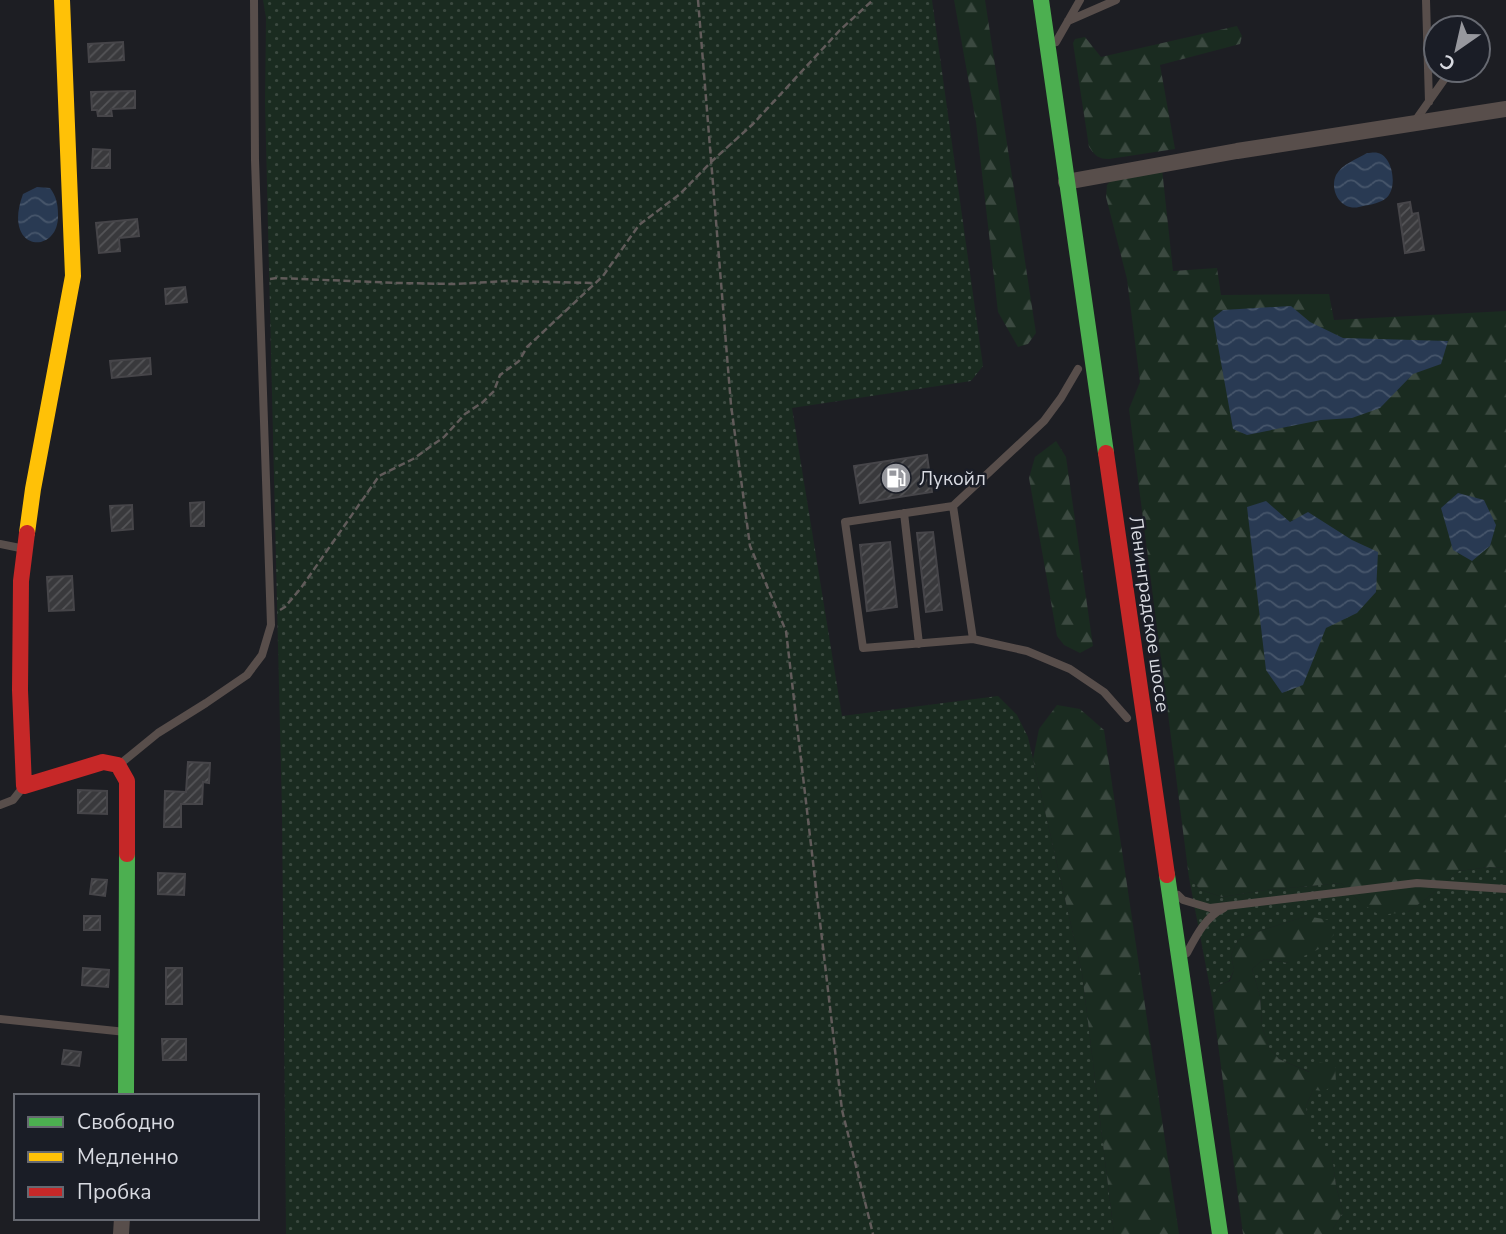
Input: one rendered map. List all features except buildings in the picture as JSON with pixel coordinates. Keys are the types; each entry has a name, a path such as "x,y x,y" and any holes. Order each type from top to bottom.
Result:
{"main road":[{"path":"62,0 73,276 33,489 21,581 20,690 24,786 103,762 118,765 127,781 125,1094"},
{"path":"1025,0 1037,80"},
{"name":"Ленинградское шоссе","path":"1041,0 1049,53 1056,183 1170,888 1220,1234"},
{"path":"1077,362 1082,396"},
{"name":"Ленинградское шоссе","path":"1124,691 1128,725"},
{"path":"1173,1021 1181,1076"}],"street":[{"path":"1056,183 1237,151 1506,110"}],"lane":[{"path":"118,765 158,733 247,675 262,655 271,625 255,160 254,0"},
{"path":"1049,53 1080,0"},
{"path":"1067,22 1116,0"},
{"path":"1426,0 1429,102"},
{"path":"1413,124 1441,84"},
{"path":"1077,362 1061,398 1044,421 953,506 845,522 863,648 972,639 1027,651 1070,670 1104,692 1128,725"},
{"path":"953,506 972,639"},
{"path":"904,513 919,644"},
{"path":"0,544 25,549"},
{"path":"0,805 13,800 24,786"},
{"path":"1170,888 1183,900 1210,908 1417,883 1506,889"},
{"path":"1181,965 1207,920 1230,905"},
{"path":"0,1019 127,1032"}],"path":[{"path":"698,0 731,405 750,546 786,631 842,1110 873,1234"},
{"path":"271,615 285,607 301,588 379,476 413,459 444,437 465,414 484,402 494,391 500,376 519,361 527,347 603,276 639,225 680,194 753,124 840,30 873,0"},
{"path":"260,281 277,278 421,283 595,283"}],"green space":[{"path":"263,0 932,0 983,366 971,381 792,408 842,716 998,696 1017,715 1028,737 1082,973 1114,1234 286,1234 282,812 265,102 266,18"},
{"path":"954,0 985,0 1036,333 1028,344 1018,347 998,312 976,122"},
{"path":"1237,26 1242,36 1240,44 1160,65 1175,149 1109,159 1100,158 1093,153 1089,147 1073,43 1075,39 1085,37 1101,57"},
{"path":"1162,169 1173,271 1217,268 1221,295 1329,294 1334,320 1506,311 1506,868 1459,871 1408,912 1379,915 1360,902 1341,883 1222,897 1201,890 1189,878 1129,409 1140,382 1127,279 1106,197 1107,185 1114,177"},
{"path":"1056,441 1066,457 1093,646 1080,653 1064,645 1057,636 1029,478 1035,457"},
{"path":"1057,705 1080,709 1104,730 1179,1234 1114,1234 1082,973 1033,759 1039,729"},
{"path":"1506,868 1506,1234 1333,1234 1343,1212 1332,1157 1308,1135 1306,1106 1313,1090 1310,1072 1279,1059 1269,1048 1262,1026 1260,996 1252,969 1264,959 1289,963 1306,916 1238,940 1231,955 1234,970 1229,981 1219,985 1212,998 1189,878 1201,890 1222,897 1341,883 1360,902 1408,912 1459,871"},
{"path":"1306,916 1329,920 1334,935 1319,949 1289,963 1264,959 1252,969 1260,996 1262,1026 1269,1048 1279,1059 1309,1072 1320,1062 1335,1066 1336,1082 1325,1091 1313,1090 1306,1106 1309,1135 1332,1156 1343,1212 1333,1234 1243,1234 1212,998 1219,985 1230,981 1234,970 1231,955 1238,940"}],"water":[{"path":"1367,153 1378,153 1388,161 1392,174 1392,189 1385,199 1379,202 1359,207 1347,206 1335,193 1336,175 1346,165"},
{"path":"37,187 50,188 56,200 58,214 56,228 50,237 42,242 33,242 25,237 19,228 18,214 23,194"},
{"path":"1291,306 1310,322 1343,338 1448,341 1441,364 1413,374 1380,408 1352,418 1321,420 1247,435 1233,429 1213,318 1223,310"},
{"path":"1458,493 1484,500 1496,525 1490,546 1472,561 1453,550 1441,508"},
{"path":"1266,501 1290,522 1308,512 1352,540 1378,552 1376,592 1357,613 1326,628 1303,685 1282,693 1266,670 1247,507"}],"traffic: fast":[{"path":"1041,0 1106,453"},
{"path":"126,1094 127,854"},
{"path":"1167,875 1220,1234"}],"traffic: slow":[{"path":"27,533 73,276 62,0"}],"traffic: jam":[{"path":"1106,453 1167,875"},
{"path":"27,533 21,581 20,690 24,786 103,762 118,765 127,781 127,854"}],"place":[{"name":"Лукойл","path":"896,478"}]}
